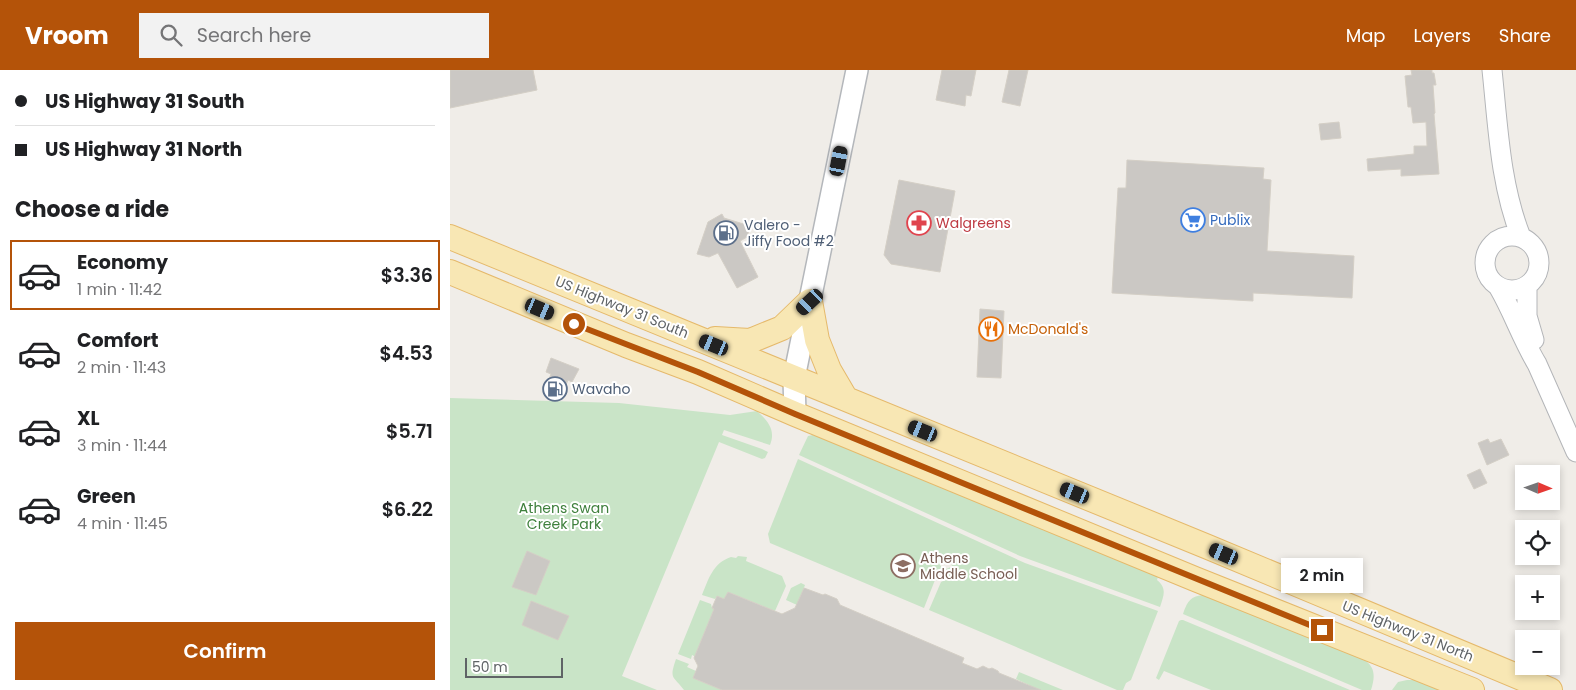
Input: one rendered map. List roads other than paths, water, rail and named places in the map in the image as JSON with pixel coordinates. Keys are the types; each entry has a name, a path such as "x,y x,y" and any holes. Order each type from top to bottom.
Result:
{"main road":[{"path":"795,414 794,378 857,70"},
{"name":"US Highway 31 South","path":"450,237 794,378"},
{"path":"450,272 626,345 698,372 1195,579 1472,690"},
{"path":"697,338 750,341 782,328 810,302"},
{"path":"810,302 817,340 829,370 846,400"},
{"name":"US Highway 31 North","path":"794,378 1550,690"}],"street":[{"path":"1492,70 1502,166 1509,204 1521,237"},
{"path":"1502,166 1500,224 1485,261 1486,272 1493,283 1499,288 1510,307 1576,452"},
{"path":"1490,247 1504,237 1521,237 1528,240 1533,246 1540,260 1537,275 1527,286 1514,291 1499,288"},
{"path":"1527,286 1528,316 1536,348 1537,364"}],"place":[{"name":"Publix","path":"1193,220"},
{"name":"Walgreens","path":"919,223"},
{"name":"Valero - Jiffy Food #2","path":"726,233"},
{"name":"McDonald's","path":"991,329"},
{"name":"Wavaho","path":"555,389"},
{"name":"Athens Middle School","path":"903,566"}],"park label":[{"name":"Athens Swan Creek Park","path":"564,516"}]}
